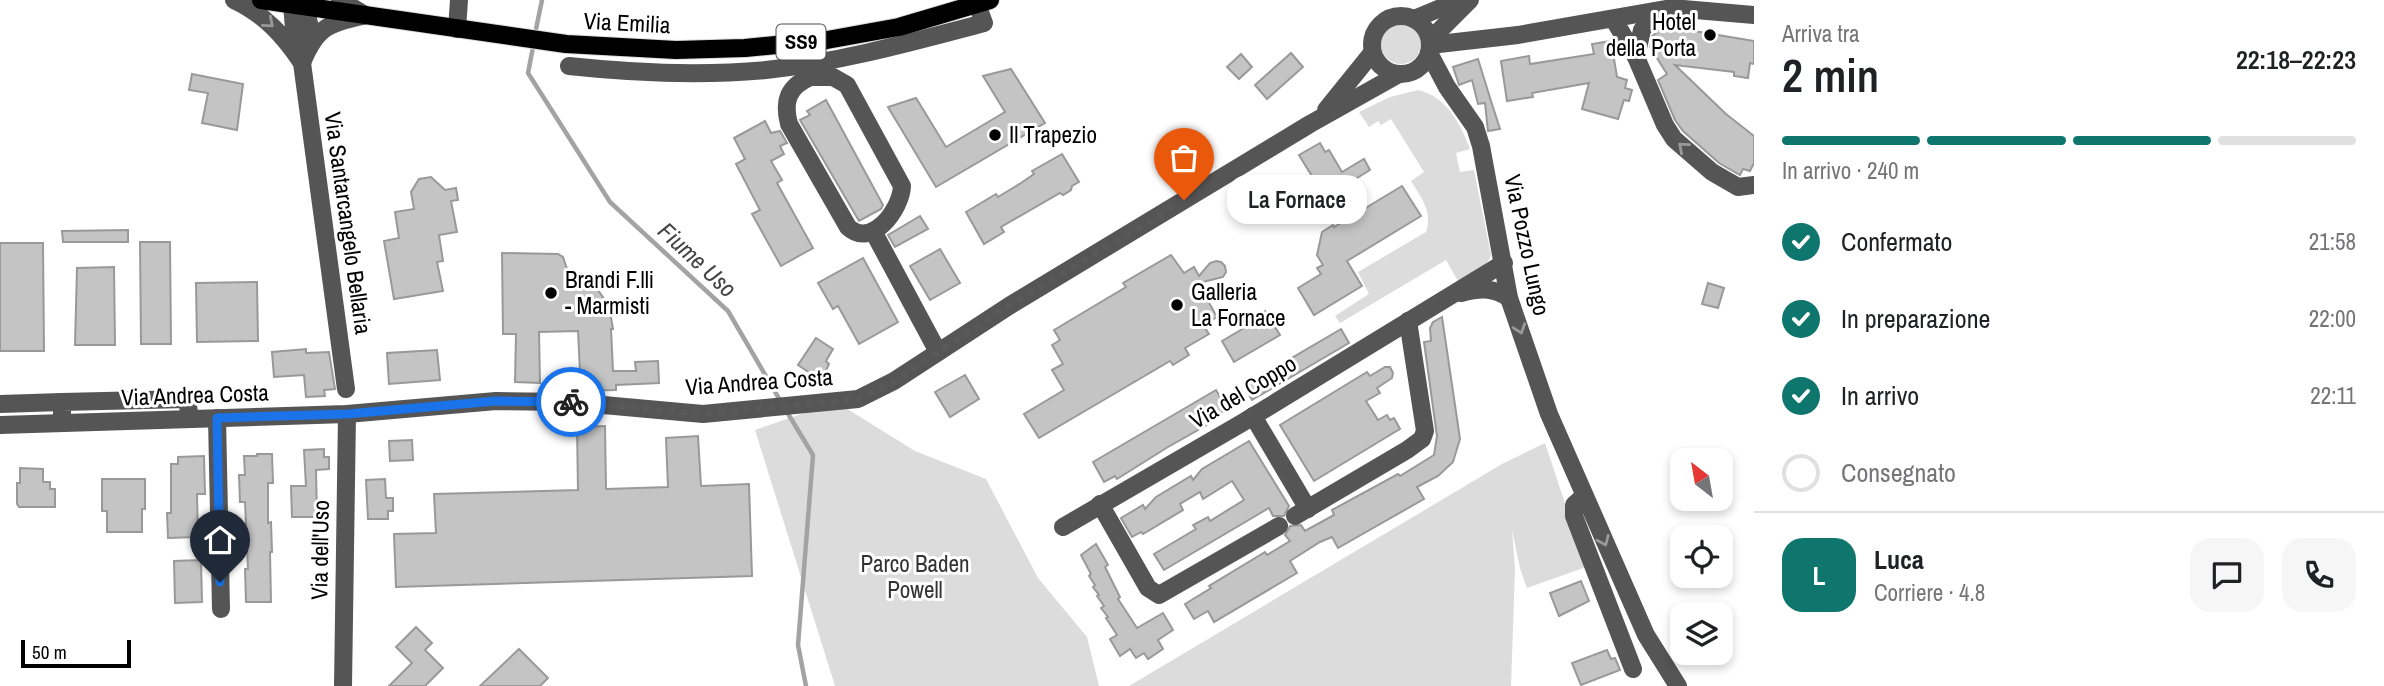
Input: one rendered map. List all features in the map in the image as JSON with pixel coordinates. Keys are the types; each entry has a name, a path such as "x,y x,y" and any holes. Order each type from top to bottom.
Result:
{"main road":[{"name":"Via Emilia","path":"261,0 297,3 566,44 676,50 731,49 827,40 899,27 983,2"}],"street":[{"path":"234,0 256,12 303,53 320,30 330,24 365,15"},
{"path":"340,0 365,15"},
{"path":"457,29 459,0"},
{"path":"1447,86 1382,68 1372,52 1374,34 1386,20 1395,16 1414,19 1460,0"},
{"path":"1403,74 1421,66 1429,46 1470,0"},
{"path":"569,66 612,72 700,73 766,69 818,62 885,49 984,23 983,2"},
{"name":"Via Santarcangelo Bellaria","path":"297,3 346,389"},
{"path":"1429,46 1614,20 1664,6 1754,15"},
{"path":"1636,57 1642,30 1664,6"},
{"path":"1414,19 1427,31 1429,46"},
{"path":"1614,20 1636,57 1665,125 1674,139 1712,172 1746,186"},
{"name":"Via Pozzo Lungo","path":"1429,46 1447,86 1475,127 1481,146 1509,298 1549,414 1646,635 1678,686"},
{"name":"Via Andrea Costa","path":"1318,119 1372,52"},
{"name":"Via Andrea Costa","path":"0,425 347,414 496,401 570,402 703,414 858,399 894,381 1021,299 1318,119 1403,74"},
{"path":"810,77 833,77 847,85 902,186 902,198 897,210 873,231 860,233 848,227 789,124 787,97 792,87 810,77"},
{"path":"873,231 939,352"},
{"name":"Via del Coppo","path":"1063,527 1253,416 1504,263"},
{"name":"Via del Coppo","path":"1447,297 1474,290 1497,289 1509,298"},
{"path":"1253,416 1302,512 1407,450 1422,439 1425,431 1408,321"},
{"path":"0,404 187,399 190,419"},
{"path":"62,402 62,423"},
{"name":"Via dell'Uso","path":"343,686 347,414"},
{"path":"217,418 221,609"},
{"path":"1584,496 1574,505 1574,516 1633,669"},
{"path":"1100,504 1149,588 1159,595 1279,526"}],"green space":[{"path":"1401,24 1409,25 1415,30 1420,36 1420,52 1415,58 1409,63 1401,64 1393,63 1387,58 1382,52 1381,44 1382,36 1387,30 1393,25"},
{"path":"1418,90 1428,93 1445,105 1466,139 1470,149 1456,153 1460,172 1474,170 1491,255 1482,268 1459,283 1446,260 1340,323 1335,316 1369,294 1358,272 1426,232 1427,211 1411,181 1424,172 1391,119 1381,125 1378,121 1369,127 1359,112 1390,97"},
{"name":"Parco Baden Powell","path":"836,402 915,451 986,479 1038,578 1087,637 1099,686 835,686 755,430"},
{"path":"1545,443 1586,567 1527,588 1512,530 1515,569 1511,686 1129,686 1502,464"}],"building":[{"path":"1674,20 1677,24 1686,21 1694,31 1754,41 1754,64 1750,63 1748,78 1734,76 1734,72 1675,65 1726,114 1754,136 1754,163 1750,171 1743,169 1740,175 1719,163 1683,131 1675,120 1658,80 1667,74 1650,47 1652,36"},
{"path":"1611,41 1617,77 1627,80 1625,88 1632,90 1629,101 1624,100 1618,119 1582,109 1589,83 1532,93 1533,97 1507,101 1501,61 1529,56 1530,64 1594,54 1592,44"},
{"path":"1291,53 1303,67 1267,99 1255,85"},
{"path":"1241,54 1252,67 1239,79 1227,67"},
{"path":"1478,59 1500,129 1488,131 1485,103 1478,104 1472,80 1459,85 1453,67"},
{"name":"Il Trapezio","path":"1011,69 1045,123 936,187 888,107 916,98 946,147 1005,112 983,76"},
{"path":"192,74 243,84 237,130 202,123 208,93 189,90"},
{"path":"826,100 883,205 881,209 859,221 800,120 810,115 807,111"},
{"path":"765,121 771,133 780,131 787,143 780,146 784,154 771,161 782,180 777,183 813,248 781,266 752,214 760,210 736,164 745,159 734,138"},
{"path":"1320,143 1325,152 1329,150 1342,172 1364,159 1370,170 1336,191 1334,187 1323,194 1299,155"},
{"path":"1062,154 1079,182 1063,195 1060,193 1001,227 1004,232 984,244 966,212 996,194 998,197 1034,174 1032,171"},
{"path":"431,177 445,190 456,188 458,200 451,201 457,232 439,235 443,261 437,262 443,291 394,299 384,241 399,238 395,212 414,209 411,192 419,179"},
{"path":"1402,186 1421,216 1347,261 1362,286 1314,315 1298,288 1321,274 1317,268 1323,265 1317,255 1322,232"},
{"path":"920,216 928,229 895,247 888,235"},
{"path":"128,230 128,242 63,242 62,231"},
{"path":"140,242 170,242 171,344 141,344"},
{"path":"0,243 43,243 44,351 0,351"},
{"path":"940,249 960,283 930,300 910,266"},
{"name":"Brandi F.lli - Marmisti","path":"502,253 558,254 563,257 567,269 591,280 609,306 613,329 613,371 636,371 635,362 658,361 659,383 616,385 616,390 577,391 576,372 580,372 578,331 539,332 540,383 515,382 516,334 503,334"},
{"path":"1171,255 1184,273 1194,267 1199,276 1210,263 1216,261 1225,266 1223,277 1203,282 1206,288 1202,290 1217,317 1203,325 1209,334 1185,348 1189,355 1173,365 1170,361 1039,438 1024,414 1064,390 1052,370 1063,364 1052,345 1060,340 1054,330 1126,287 1123,283"},
{"path":"863,258 898,322 859,344 838,306 833,309 818,283"},
{"path":"114,267 115,345 75,345 77,268"},
{"path":"257,282 258,341 197,342 196,283"},
{"path":"1708,283 1724,288 1718,308 1702,304"},
{"path":"1265,311 1280,335 1234,362 1222,341"},
{"path":"1442,317 1460,439 1453,462 1438,476 1417,487 1424,499 1338,548 1332,537 1320,542 1290,561 1297,573 1214,622 1208,611 1194,619 1185,604 1265,552 1267,555 1290,541 1285,535 1290,526 1301,525 1305,531 1334,515 1332,510 1398,474 1400,476 1434,455 1437,436 1424,342 1431,341 1430,328 1433,322"},
{"path":"1341,329 1349,343 1252,400 1244,386"},
{"path":"816,338 833,349 826,361 829,364 824,375 813,375 798,365"},
{"path":"306,349 306,353 329,352 335,389 324,390 325,396 306,397 304,375 274,377 272,352"},
{"path":"437,350 440,380 389,384 387,353"},
{"path":"1390,367 1392,378 1377,388 1380,393 1366,401 1378,420 1387,415 1390,420 1394,418 1400,429 1314,481 1280,425 1367,372 1370,376"},
{"path":"965,375 979,399 950,417 935,392"},
{"path":"1216,390 1227,409 1205,422 1207,425 1117,479 1115,476 1104,482 1093,462"},
{"path":"605,426 606,489 668,487 666,438 698,436 701,486 749,484 752,576 396,587 394,534 436,533 434,494 578,490 577,427"},
{"path":"412,440 413,460 390,461 389,441"},
{"path":"1249,441 1289,506 1284,516 1273,516 1269,508 1164,570 1154,554 1196,529 1193,525 1208,517 1210,521 1244,500 1232,481 1203,499 1200,492 1180,504 1183,510 1143,534 1141,532 1132,537 1121,518 1143,505 1145,509 1156,497 1191,476 1193,480 1202,469"},
{"path":"324,449 324,457 329,457 329,469 316,470 317,517 292,517 291,486 306,486 304,450"},
{"path":"272,454 273,483 268,483 268,523 271,522 272,552 271,602 246,602 245,569 248,569 245,502 240,502 239,475 245,475 244,456"},
{"path":"204,456 205,494 197,494 198,537 168,538 171,464 178,464 178,457"},
{"path":"20,468 43,469 43,482 50,482 50,489 55,489 55,507 19,507 17,483 20,483"},
{"path":"102,479 145,479 142,532 107,532 107,511 102,511"},
{"path":"385,479 386,498 393,498 393,511 388,511 388,519 368,519 366,480"},
{"path":"1096,544 1108,565 1105,567 1120,597 1118,599 1137,628 1163,613 1173,630 1158,640 1163,649 1148,659 1144,653 1136,658 1130,649 1120,656 1110,639 1117,635 1101,608 1104,606 1097,596 1099,595 1093,587 1095,585 1089,576 1091,574 1081,555"},
{"path":"201,560 202,602 175,603 174,561"},
{"path":"1581,581 1589,601 1559,616 1550,593"},
{"path":"416,627 432,643 425,650 443,668 425,686 389,686 412,663 396,647"},
{"path":"519,649 548,678 540,686 480,686"},
{"path":"1607,650 1611,659 1615,658 1620,670 1581,685 1572,663"}],"waterway":[{"name":"Fiume Uso","path":"535,34 542,0"},
{"name":"Fiume Uso","path":"534,42 528,73 610,202 728,311 781,402"},
{"name":"Fiume Uso","path":"787,412 813,455 798,645 806,686"}],"way so far":[{"path":"571,402 703,414 858,399 894,381 997,313 1184,200"}],"place":[{"name":"Hotel della Porta","path":"1710,35"},
{"name":"Il Trapezio","path":"995,135"},
{"name":"La Fornace","path":"1184,200"},
{"name":"Brandi F.lli - Marmisti","path":"551,293"},
{"name":"Galleria La Fornace","path":"1177,305"}],"route":[{"path":"220,582 217,418 347,414 496,401 571,402"}]}
